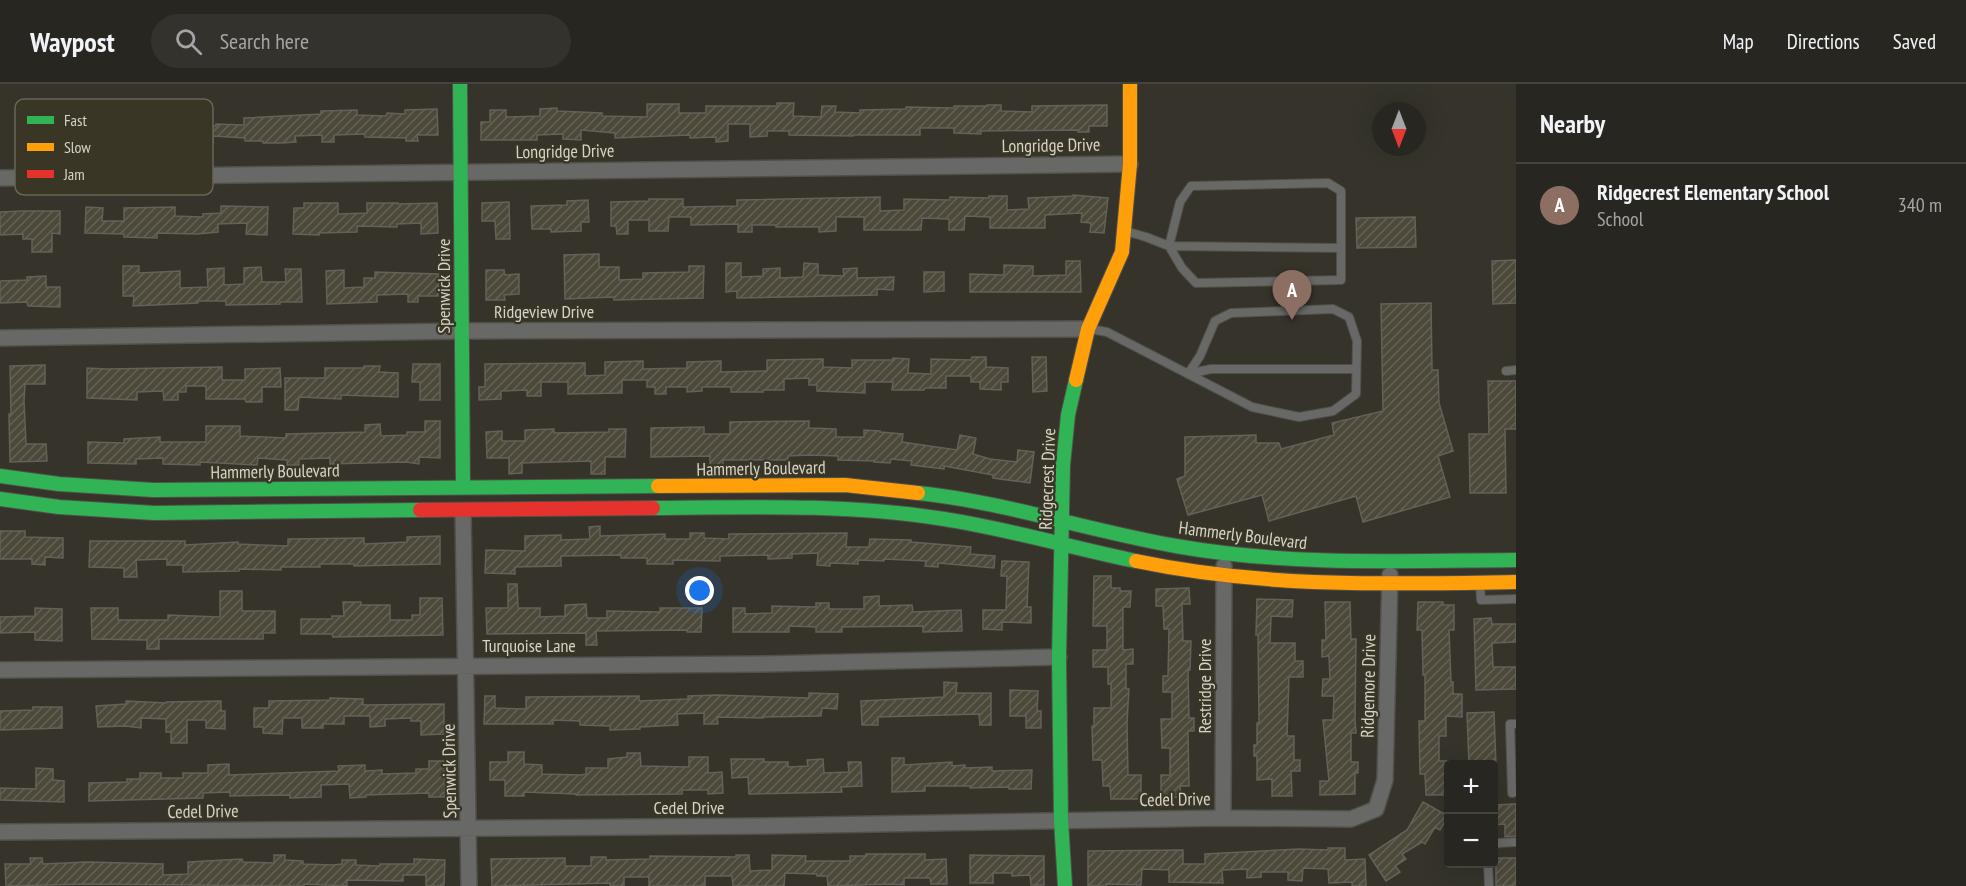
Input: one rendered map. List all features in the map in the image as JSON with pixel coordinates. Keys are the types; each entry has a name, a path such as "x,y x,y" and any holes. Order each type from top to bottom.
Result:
{"main road":[{"name":"Spenwick Drive","path":"460,84 463,487"},
{"name":"Ridgecrest Drive","path":"1065,886 1060,820 1059,657 1063,465 1068,416 1088,329 1122,252 1130,164 1130,84"},
{"name":"Hammerly Boulevard","path":"0,476 59,484 153,490 845,485 959,497 1174,546 1226,554 1288,560 1390,563 1516,560"},
{"path":"844,507 845,485"},
{"path":"676,486 676,507"},
{"path":"390,511 424,500 446,500 456,497 463,487"},
{"path":"463,510 474,500 502,498 543,487"},
{"path":"189,490 189,512"},
{"name":"Hammerly Boulevard","path":"0,499 59,507 154,513 844,507 911,513 994,527 1170,568 1223,575 1288,582 1390,584 1516,582"}],"street":[{"name":"Longridge Drive","path":"213,175 1130,164"},
{"name":"Longridge Drive","path":"0,178 15,178"},
{"name":"Ridgeview Drive","path":"0,338 462,331 1088,329"},
{"name":"Spenwick Drive","path":"463,510 469,886"},
{"name":"Restridge Drive","path":"1223,818 1223,575 1226,554"},
{"name":"Ridgemore Drive","path":"1376,809 1385,780 1390,563"},
{"name":"Turquoise Lane","path":"0,670 764,664 1059,657"},
{"name":"Cedel Drive","path":"0,832 760,826 1223,818 1351,819 1376,809"}],"lane":[{"path":"1328,183 1341,191 1341,280 1196,283 1182,268 1169,246 1180,202 1191,186 1328,183"},
{"path":"1124,231 1169,246 1341,248"},
{"path":"1088,329 1107,332 1188,374 1252,407 1299,417 1333,411 1356,394 1357,341 1349,317 1333,309 1231,313 1215,321 1200,356 1188,374"},
{"path":"1188,374 1210,369 1356,369"},
{"path":"1506,371 1516,370"},
{"path":"1480,583 1481,600 1516,599"},
{"path":"1516,724 1510,724 1512,793 1516,792"},
{"path":"1498,843 1516,842"},
{"path":"1488,868 1489,886"}],"building":[{"path":"777,103 794,103 793,116 821,117 822,106 836,106 835,112 860,113 860,110 906,109 906,107 954,108 954,106 987,105 1001,105 1001,111 1032,112 1032,106 1107,105 1107,126 1089,126 1089,132 1078,132 1078,130 981,131 981,134 954,133 954,128 920,128 920,135 853,136 789,135 789,131 767,131 767,136 750,137 750,124 728,124 728,141 716,142 716,137 690,138 690,135 615,138 615,133 581,130 581,140 563,139 563,134 537,135 537,140 481,140 481,122 490,122 490,110 506,110 506,117 540,116 540,109 557,108 557,111 602,113 602,116 647,117 647,104 679,104 679,113 706,113 706,106 777,106"},
{"path":"437,109 438,135 417,135 418,141 406,141 406,138 365,137 365,134 334,135 334,142 322,142 322,135 295,136 296,142 281,143 245,141 245,138 213,136 213,126 244,125 244,118 321,114 321,111 357,110 357,115 386,116 387,113 405,114 405,110"},
{"path":"1073,195 1108,198 1104,233 1090,232 1091,223 1081,222 1082,213 1045,215 1045,228 990,228 990,217 965,216 964,230 949,230 949,219 922,218 921,230 864,230 864,217 836,217 836,231 819,232 819,227 752,225 752,232 738,232 738,224 691,225 691,217 669,217 668,231 649,231 649,220 628,220 628,234 617,234 616,226 611,226 611,202 649,201 649,199 683,199 683,207 737,206 737,200 880,197 880,211 904,210 904,199 950,200 950,197 1007,196 1007,210 1029,209 1028,198"},
{"path":"588,200 589,222 581,222 581,231 551,232 551,229 532,229 531,206 567,205 567,201"},
{"path":"509,202 510,239 496,239 495,221 482,221 482,203"},
{"path":"304,203 338,203 338,214 367,213 367,203 437,203 438,233 421,234 421,223 397,224 397,227 357,226 357,232 319,233 319,235 293,234 294,208 304,208"},
{"path":"221,206 268,207 267,235 246,234 247,223 218,224 218,232 157,233 157,238 85,233 86,207 103,208 102,221 124,221 124,208 175,207 175,216 203,217 203,214 221,213"},
{"path":"60,211 60,234 52,233 52,252 32,252 32,239 23,239 23,234 0,235 0,212"},
{"path":"1415,217 1416,247 1357,248 1356,218"},
{"path":"599,254 599,267 619,267 619,280 643,279 643,273 689,272 689,266 704,266 703,298 565,299 564,255"},
{"path":"1516,260 1516,303 1493,304 1492,261"},
{"path":"1066,261 1080,261 1081,292 970,292 970,274 1004,275 1004,265 1033,266 1033,276 1066,275"},
{"path":"726,263 741,263 741,277 763,276 763,269 780,268 780,278 803,277 804,263 818,264 818,275 844,276 843,269 857,268 857,278 894,277 893,290 877,289 877,295 737,298 737,291 726,292"},
{"path":"123,266 139,266 139,273 180,271 180,288 208,287 207,269 224,268 224,285 244,284 244,268 261,267 262,282 286,282 285,269 301,269 302,302 226,305 226,301 198,301 198,303 133,306 134,296 123,296"},
{"path":"344,270 344,288 364,287 364,278 375,278 375,272 439,274 438,296 418,296 418,302 408,302 408,294 377,295 377,302 327,304 326,271"},
{"path":"486,270 504,270 505,275 519,274 519,294 504,295 505,300 486,300"},
{"path":"924,272 944,272 944,291 924,292"},
{"path":"46,276 46,287 60,287 60,307 28,306 27,302 0,303 0,281 27,280 27,277"},
{"path":"1431,303 1432,370 1438,370 1439,403 1453,451 1438,456 1450,497 1363,522 1356,496 1269,521 1262,495 1188,515 1177,479 1185,476 1185,437 1256,435 1256,443 1279,443 1281,449 1334,435 1332,423 1383,411 1381,304"},
{"path":"972,357 986,357 986,367 1008,368 1008,382 1001,382 1001,390 980,389 980,382 971,382 971,376 946,376 946,388 925,388 924,390 892,390 893,382 865,382 865,393 817,391 817,385 809,385 809,378 784,379 784,390 731,392 731,387 702,387 702,391 687,392 687,387 666,387 666,394 655,394 655,387 647,387 647,380 622,380 622,393 568,394 568,382 541,382 541,396 527,396 527,390 501,391 501,399 479,400 479,387 485,387 485,364 585,363 585,376 605,375 605,362 643,361 643,369 687,368 687,362 721,361 721,372 767,371 767,360 823,359 823,367 852,368 852,360 893,360 893,358 909,359 908,373 931,374 931,359 971,360"},
{"path":"1032,357 1046,357 1047,391 1033,392"},
{"path":"413,364 440,364 440,400 420,400 420,382 412,382"},
{"path":"45,365 45,384 25,384 24,401 26,444 46,444 47,461 10,462 10,366"},
{"path":"364,366 380,366 379,372 398,373 398,397 341,395 341,399 299,397 298,410 285,410 285,378 325,378 325,368 364,368"},
{"path":"222,367 222,380 245,380 245,369 280,368 281,387 262,387 262,402 246,402 245,399 206,399 206,386 186,386 186,392 178,392 178,400 164,400 163,391 137,392 137,400 87,398 87,368"},
{"path":"1488,381 1516,381 1516,429 1505,429 1506,493 1470,493 1469,434 1489,434"},
{"path":"425,421 440,421 440,458 419,457 419,464 406,462 330,464 330,458 299,459 299,465 287,465 287,460 258,458 257,465 200,462 200,465 163,464 163,458 136,459 136,464 88,463 88,442 124,443 124,439 160,437 160,442 206,442 206,426 240,426 240,436 286,438 286,434 365,432 365,425 380,424 381,436 425,432"},
{"path":"809,421 809,428 836,429 836,437 864,437 864,430 880,431 903,434 902,442 957,450 960,435 976,438 973,454 990,459 1017,462 1018,450 1034,452 1030,483 993,478 993,475 944,466 944,469 911,465 912,461 891,459 890,463 838,460 838,456 810,455 788,456 788,460 723,460 723,473 710,473 710,456 651,457 651,428 704,427 704,434 730,434 730,422"},
{"path":"554,429 554,433 609,432 609,429 626,429 625,457 605,457 605,474 591,474 591,461 522,463 522,473 509,474 509,458 487,458 486,432 502,431 502,441 525,441 525,430"},
{"path":"600,526 600,536 665,534 665,539 690,539 690,533 704,533 704,538 729,539 729,534 847,533 846,547 869,547 870,539 911,540 911,542 971,547 970,554 995,556 994,568 938,563 938,567 925,566 926,561 884,559 884,561 858,560 858,564 817,565 818,553 792,554 792,558 768,559 768,555 720,556 720,561 673,560 673,564 647,564 647,558 621,558 621,555 561,556 561,566 515,567 515,574 485,573 486,550 525,551 525,536 561,535 561,540 590,539 589,527"},
{"path":"0,531 25,531 25,537 63,538 63,558 45,557 45,565 32,564 32,559 0,559"},
{"path":"440,536 440,564 354,566 354,564 320,564 320,567 281,567 281,570 239,569 239,571 183,572 183,565 167,565 167,559 136,560 137,577 124,577 124,568 89,567 90,541 185,541 185,545 238,542 238,544 288,546 288,539 364,538 364,544 407,542 407,537"},
{"path":"1002,561 1029,562 1027,607 1031,607 1031,623 1002,622 1002,630 983,629 983,610 1006,610 1007,576 1001,576"},
{"path":"1094,576 1111,576 1111,588 1131,591 1130,607 1123,607 1123,650 1133,649 1133,664 1126,664 1126,689 1129,689 1128,775 1141,775 1141,799 1111,799 1110,786 1103,786 1102,760 1093,760 1094,708 1111,708 1108,667 1093,667 1093,650 1107,650 1107,626 1093,626"},
{"path":"508,584 517,584 518,608 540,608 540,617 565,616 565,605 586,604 587,618 607,618 607,611 660,612 660,608 702,608 701,632 687,632 687,630 596,631 597,645 586,645 586,633 487,634 486,608 508,608"},
{"path":"1189,588 1190,604 1182,604 1183,641 1191,641 1190,670 1188,670 1189,718 1194,718 1194,731 1188,731 1189,786 1180,786 1181,797 1161,798 1161,775 1170,775 1170,748 1162,748 1161,719 1172,719 1172,692 1163,692 1163,676 1168,676 1169,629 1164,629 1163,606 1156,606 1156,589"},
{"path":"220,591 242,591 242,611 275,611 275,633 263,633 263,639 159,639 159,649 147,649 147,640 92,639 91,608 118,608 118,620 168,620 168,615 220,617"},
{"path":"879,596 879,606 912,605 913,612 961,610 962,631 923,632 923,626 842,627 842,632 816,632 816,627 789,626 789,632 733,632 733,608 745,608 745,614 772,613 772,606 816,607 816,603 829,603 829,609 864,609 864,597"},
{"path":"420,598 442,598 443,635 333,637 332,634 301,634 301,619 332,619 332,616 344,616 343,602 361,602 361,605 390,605 390,620 412,620 412,615 420,615"},
{"path":"1257,599 1293,600 1292,617 1271,616 1270,643 1295,643 1295,661 1303,661 1303,677 1289,677 1287,736 1294,736 1294,760 1300,760 1300,771 1291,771 1292,796 1272,796 1272,779 1257,780 1257,756 1254,756 1254,745 1257,745 1257,723 1259,723"},
{"path":"1325,602 1350,602 1351,639 1356,639 1356,733 1351,733 1351,762 1358,762 1358,773 1355,773 1355,794 1320,795 1320,781 1329,781 1323,720 1333,720 1334,696 1322,696 1323,679 1330,679 1329,656 1322,657 1322,640 1326,640"},
{"path":"1418,602 1443,602 1443,605 1454,605 1454,630 1449,630 1451,682 1453,682 1453,694 1462,694 1462,717 1446,716 1446,736 1439,736 1439,761 1444,761 1444,795 1426,795 1425,774 1420,774 1419,721 1425,721 1425,675 1423,675 1422,630 1417,630"},
{"path":"35,608 62,609 62,641 35,640 35,632 0,633 0,617 35,616"},
{"path":"1491,618 1492,624 1516,624 1516,642 1492,643 1493,667 1516,667 1516,689 1476,690 1474,619"},
{"path":"944,682 957,683 956,693 991,693 991,725 980,725 979,714 878,717 878,725 862,725 861,701 944,697"},
{"path":"1010,690 1038,691 1037,711 1041,711 1041,728 1026,728 1026,716 1010,716"},
{"path":"809,693 838,694 837,709 822,708 821,716 717,717 718,724 704,724 704,713 677,714 678,725 640,727 640,729 610,730 610,726 580,725 580,721 553,720 553,724 484,724 485,696 495,696 495,708 526,709 526,697 639,696 639,701 717,695 809,698"},
{"path":"330,698 363,699 363,705 444,704 444,734 421,735 421,721 411,721 411,718 385,719 385,726 370,727 370,716 344,716 344,724 323,724 323,728 302,728 302,718 283,718 282,734 263,733 263,727 254,727 254,708 269,708 269,701 330,700"},
{"path":"126,701 166,703 221,701 221,711 225,711 225,729 206,728 206,720 187,720 187,743 171,743 171,732 166,732 166,719 141,718 141,728 98,727 96,706 126,704"},
{"path":"33,707 62,707 62,728 0,730 0,711 33,710"},
{"path":"1494,712 1496,760 1469,760 1467,713"},
{"path":"508,752 524,752 524,764 542,765 542,774 581,775 586,774 586,768 608,768 608,759 627,757 627,753 640,753 641,766 689,767 689,757 708,757 708,773 722,772 723,793 708,794 708,790 682,790 682,794 576,795 524,792 524,796 505,796 505,780 490,780 490,762 508,762"},
{"path":"892,758 904,758 904,765 952,762 952,766 965,765 965,768 992,767 992,771 1032,770 1031,789 925,786 925,791 892,792"},
{"path":"731,759 788,762 788,767 808,766 807,760 823,759 824,773 849,772 848,762 861,762 862,786 841,787 842,792 749,794 748,777 732,778"},
{"path":"429,761 444,761 445,797 429,797 429,793 366,795 366,797 350,798 349,784 321,785 321,797 230,796 230,792 203,793 203,798 89,801 89,783 127,782 127,779 140,779 140,773 161,773 161,778 183,778 183,773 208,773 208,765 229,764 229,775 339,771 338,766 365,765 365,771 382,770 382,774 416,773 416,769 429,769"},
{"path":"36,768 53,769 53,780 64,781 64,802 0,800 0,788 36,789"},
{"path":"1423,802 1444,814 1444,823 1440,830 1435,827 1425,844 1422,842 1402,854 1406,859 1395,866 1400,872 1386,881 1369,855 1407,830"},
{"path":"1516,804 1516,836 1505,837 1505,824 1498,825 1498,805"},
{"path":"1328,848 1345,848 1345,860 1365,859 1366,886 1352,886 1352,882 1329,883 1328,869 1303,868 1302,881 1288,880 1288,872 1261,872 1261,877 1247,878 1247,869 1222,870 1223,883 1169,882 1169,870 1142,869 1141,885 1088,886 1088,851 1183,850 1183,864 1205,864 1205,854 1299,849 1328,850"},
{"path":"866,854 925,854 925,860 946,859 947,884 931,884 930,878 904,878 904,885 828,886 827,876 785,873 784,886 733,886 732,876 705,876 705,886 649,886 649,877 624,877 624,886 610,886 610,883 492,886 491,859 565,858 565,866 591,866 591,857 606,857 606,860 650,859 650,856 736,857 736,855 749,855 750,871 772,870 772,855 806,856 805,861 850,861 850,856 866,856"},
{"path":"274,855 285,855 285,860 303,861 303,864 333,865 342,864 342,860 356,860 356,865 380,866 380,864 414,864 414,859 445,860 444,886 426,886 426,875 403,875 403,881 347,880 347,886 87,884 6,886 5,864 31,864 30,858 42,858 43,864 87,862 163,864 163,875 188,874 188,862 242,859 243,862 274,863"},
{"path":"970,855 1044,856 1044,885 1031,885 1030,875 1012,876 1012,873 993,873 993,883 970,883"},
{"path":"1498,858 1516,858 1516,886 1496,886"}],"traffic: fast":[{"path":"460,84 463,487"},
{"path":"1065,886 1061,820 1059,657 1063,465 1068,415 1076,380"},
{"path":"0,476 59,484 153,490 658,486"},
{"path":"918,493 983,503 1176,546 1261,557 1346,561 1516,560"},
{"path":"0,499 59,507 154,513 420,510"},
{"path":"653,508 799,508 908,514 992,528 1136,561"}],"traffic: slow":[{"path":"1076,380 1088,329 1122,252 1130,164 1130,84"},
{"path":"658,486 845,485 918,493"},
{"path":"1136,561 1184,570 1279,580 1373,583 1516,582"}],"traffic: jam":[{"path":"420,510 653,508"}],"place":[{"name":"Ridgecrest Elementary School","path":"1292,320"}]}
